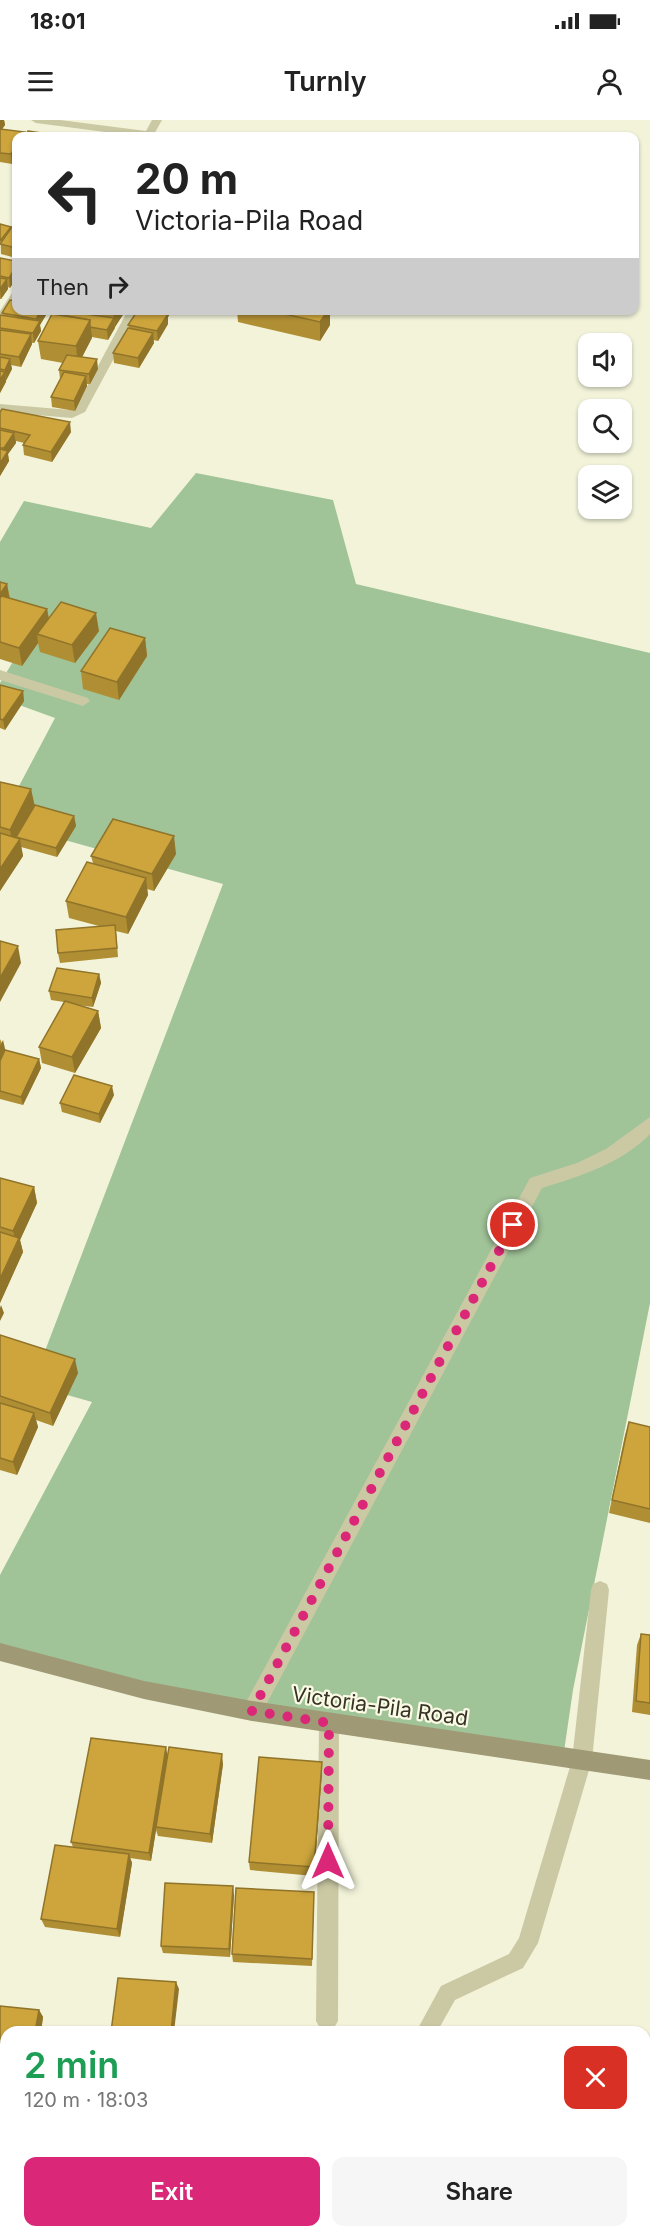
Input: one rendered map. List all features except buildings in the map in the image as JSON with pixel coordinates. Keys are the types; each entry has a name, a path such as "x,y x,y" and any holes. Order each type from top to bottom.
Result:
{"main road":[{"name":"Victoria-Pila Road","path":"0,1652 144,1690 252,1711 650,1770"}],"street":[{"path":"36,120 126,132"},
{"path":"0,320 12,301"},
{"path":"0,408 72,414 81,409 132,315"},
{"path":"0,675 83,701"},
{"path":"252,1711 536,1183 595,1165 640,1136 650,1124"},
{"path":"429,2026 448,1993 516,1961 528,1943 582,1760 600,1590"},
{"path":"327,2021 329,1723"}],"green space":[{"path":"196,473 333,500 356,584 650,653 650,1303 573,1690 563,1758 252,1711 0,1648 0,1575 92,1402 32,1385 223,884 0,822 55,718 0,698 0,683 34,627 0,620 0,542 24,501 151,528"}],"route":[{"path":"328,1861 329,1723 252,1711 513,1225"}]}
